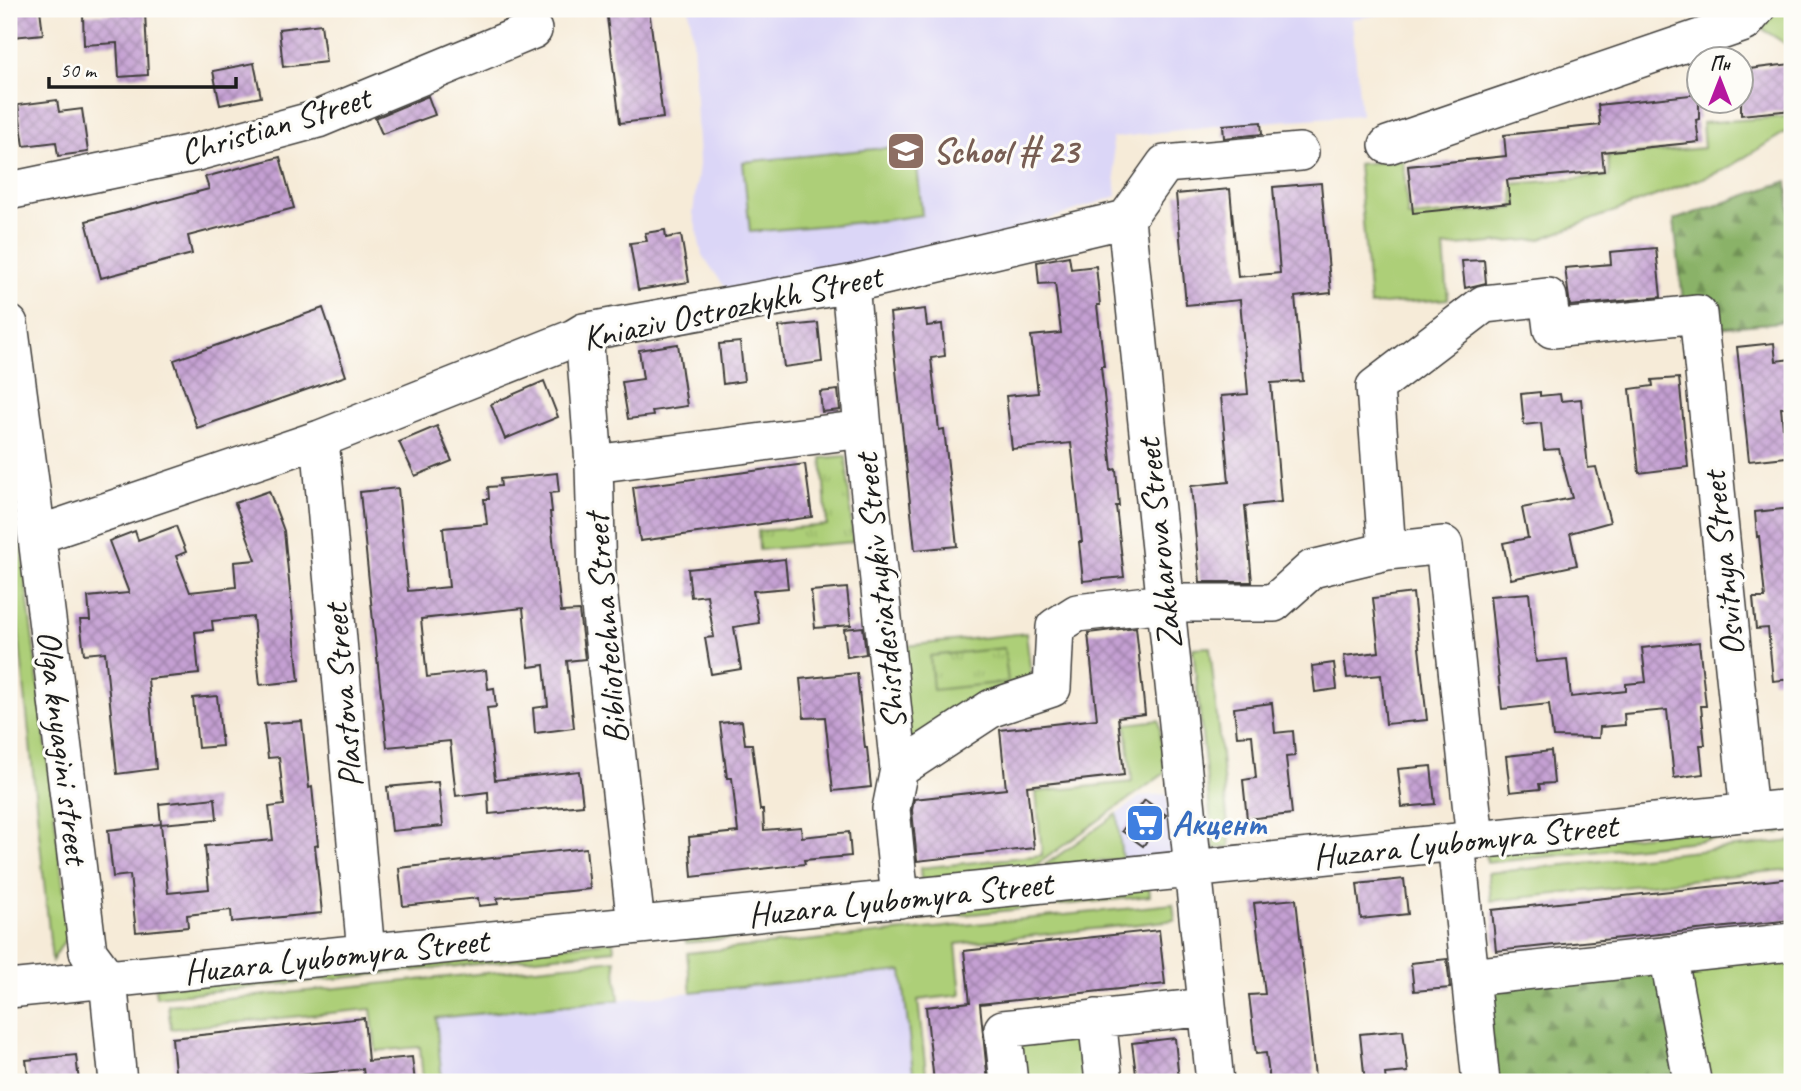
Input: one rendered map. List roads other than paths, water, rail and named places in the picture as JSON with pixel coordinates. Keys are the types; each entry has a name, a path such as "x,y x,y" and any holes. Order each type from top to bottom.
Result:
{"street":[{"path":"1388,145 1744,23 1756,9"},
{"name":"Christian Street","path":"9,191 197,152 318,119 533,30"},
{"path":"1126,219 1165,164 1300,152"},
{"name":"Kniaziv Ostrozkykh Street","path":"37,535 320,439 584,332 850,284 1126,219"},
{"name":"Zakharova Street","path":"1126,219 1215,1082"},
{"name":"Shistdesiatnykiv Street","path":"850,284 899,769 891,808 900,899"},
{"name":"Osvitnya Street","path":"1387,551 1375,387 1473,312 1484,304 1548,297 1552,329 1698,314 1749,813"},
{"name":"Olga knyagini street","path":"9,324 20,490 37,535 88,953 108,979"},
{"name":"Bibliotechna Street","path":"584,332 594,464 597,580 636,925"},
{"path":"594,464 863,429"},
{"name":"Plastova Street","path":"320,439 366,953"},
{"path":"899,769 992,708 1052,688 1055,627 1077,613 1165,603 1274,603 1312,569 1387,551 1444,545 1465,841 1470,977 1482,1082"},
{"name":"Huzara Lyubomyra Street","path":"9,989 1792,808"},
{"path":"1470,977 1792,942"},
{"path":"1668,955 1685,1082"},
{"path":"108,979 118,1082"},
{"path":"1009,1082 1003,1029 1207,1007"},
{"path":"1097,1018 1104,1082"}],"place":[{"name":"School # 23","path":"906,151"},
{"name":"Акцент","path":"1145,823"}]}
